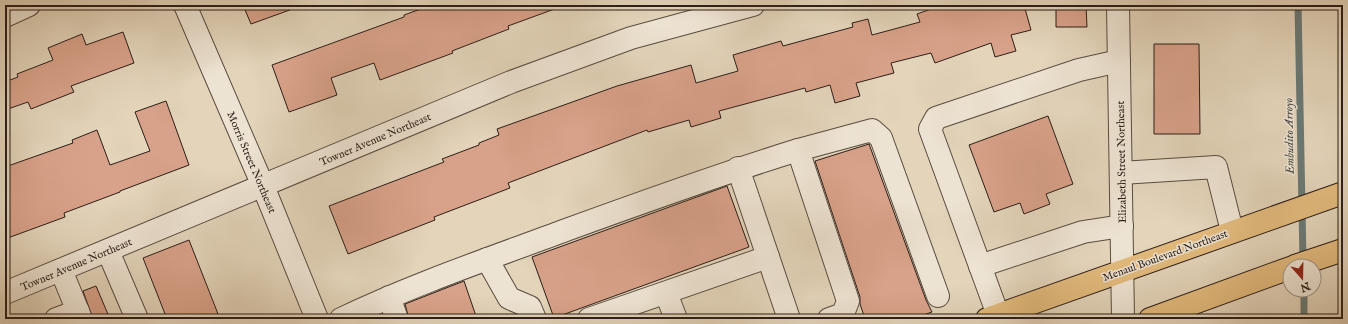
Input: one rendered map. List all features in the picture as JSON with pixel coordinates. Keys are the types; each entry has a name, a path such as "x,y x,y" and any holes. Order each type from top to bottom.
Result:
{"main road":[{"name":"Menaul Boulevard Northeast","path":"993,317 1342,193"},
{"path":"1319,258 1343,250"},
{"path":"1150,319 1247,282 1282,271"}],"street":[{"path":"5,16 29,5"},
{"name":"Morris Street Northeast","path":"185,5 263,186 317,319"},
{"name":"Towner Avenue Northeast","path":"5,293 518,79 631,38 753,5"},
{"name":"Elizabeth Street Northeast","path":"1118,5 1123,319"},
{"path":"993,317 980,266 930,129 936,118 1079,70 1119,61"},
{"path":"341,319 388,297 487,259 738,168 872,130 881,138 938,296"},
{"path":"798,150 848,300 839,317"},
{"path":"1121,173 1216,167 1232,231"},
{"path":"738,168 789,319"},
{"path":"980,266 1083,232 1122,226"},
{"path":"108,251 137,319"},
{"path":"589,319 768,257"},
{"path":"487,259 510,298 530,307 535,319"},
{"path":"56,319 80,315 61,270"},
{"path":"666,293 676,319"},
{"path":"388,297 397,319"}],"building":[{"path":"243,5 297,5 298,7 251,24"},
{"path":"432,5 560,5 560,7 508,26 509,29 452,51 453,53 380,80 374,63 331,78 337,95 289,112 272,65 404,17 404,15"},
{"path":"942,5 1024,5 1031,30 1011,35 1016,51 995,57 991,43 935,63 931,53 891,63 894,73 856,83 860,96 835,103 830,85 806,92 805,88 719,111 721,118 691,127 689,120 648,132 647,130 508,183 510,188 434,217 435,220 348,254 329,206 444,162 442,159 479,145 479,143 499,135 497,129 617,86 691,65 696,83 738,71 733,55 781,41 783,46 853,27 852,23 868,19 872,35 920,22 917,14"},
{"path":"1056,5 1086,5 1087,27 1056,27"},
{"path":"123,32 134,63 71,86 74,92 31,109 28,102 5,110 5,82 18,77 17,74 53,60 48,48 82,34 86,45"},
{"path":"1154,44 1199,44 1200,134 1154,134"},
{"path":"166,101 189,165 64,213 65,217 5,239 5,167 73,143 72,140 97,130 110,165 150,151 135,112"},
{"path":"1048,116 1073,184 1046,194 1050,204 1024,214 1020,203 994,212 969,145"},
{"path":"869,144 926,300 932,312 912,319 865,319 860,304 860,297 815,161"},
{"path":"727,186 749,247 554,318 532,257"},
{"path":"189,240 220,319 167,319 143,258"},
{"path":"464,281 477,319 409,319 405,304"},
{"path":"96,286 110,319 93,319 83,291"}],"waterway":[{"name":"Embudito Arroyo","path":"1298,5 1303,258"},
{"name":"Embudito Arroyo","path":"1304,298 1304,319"}]}
